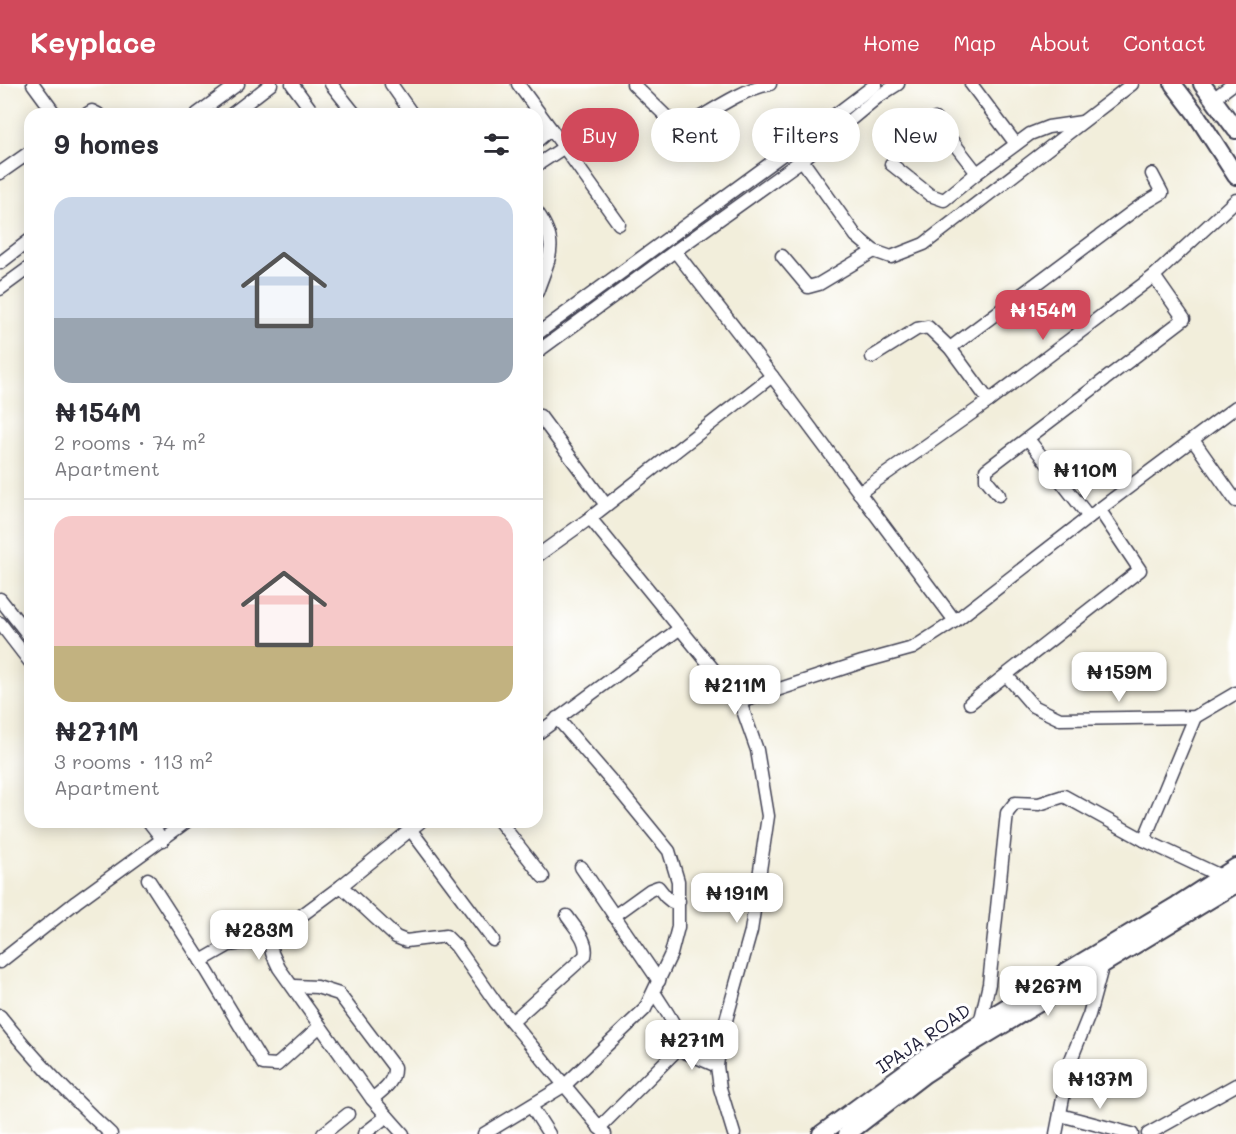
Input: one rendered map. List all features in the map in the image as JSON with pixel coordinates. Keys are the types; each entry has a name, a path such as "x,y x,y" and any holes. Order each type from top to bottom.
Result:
{"main road":[{"path":"1173,84 1196,114 1236,176"},
{"path":"1202,84 1236,130"},
{"name":"IPAJA ROAD","path":"847,1134 925,1074 1103,964 1231,876"},
{"name":"IPAJA ROAD","path":"821,1134 926,1057 980,1023 1177,905 1231,876"}],"street":[{"path":"33,84 50,108"},
{"path":"205,108 238,84"},
{"path":"240,108 272,84"},
{"path":"292,84 310,108"},
{"path":"331,84 350,108"},
{"path":"391,84 408,108"},
{"path":"518,84 536,108"},
{"path":"633,84 675,125 684,127 734,99 770,84"},
{"path":"543,330 873,88 898,84"},
{"path":"971,84 1016,144"},
{"path":"803,162 856,236 874,251 891,257 924,244 1132,84"},
{"path":"1213,99 1233,84"},
{"path":"853,108 873,88"},
{"path":"543,118 561,145"},
{"path":"891,164 930,195 944,200 976,173 1030,134 1039,130 1083,122"},
{"path":"543,136 551,129"},
{"path":"543,161 561,149"},
{"path":"959,150 976,173"},
{"path":"0,173 24,156"},
{"path":"573,162 619,224"},
{"path":"543,348 799,162"},
{"path":"950,348 1140,206 1162,193 1152,174"},
{"path":"860,494 989,401 1154,276 1236,200"},
{"path":"543,222 551,236 551,249 543,274"},
{"path":"0,263 24,245"},
{"path":"675,251 772,376 955,621"},
{"path":"782,256 808,287 819,284 874,251"},
{"path":"0,289 24,271"},
{"path":"999,495 986,479 986,470 1184,319 1154,276"},
{"path":"872,357 917,329 928,327 950,348 989,401"},
{"path":"543,552 590,518 772,376"},
{"path":"740,702 862,662 913,648 955,621 1099,509 1236,407"},
{"path":"543,420 606,505"},
{"path":"1028,439 1089,517"},
{"path":"1192,440 1236,501"},
{"path":"970,703 1140,570 1099,509"},
{"path":"590,518 740,702 757,750 768,816 751,931 721,1038 717,1066 720,1088 734,1134"},
{"path":"2,604 24,630"},
{"path":"0,623 24,654"},
{"path":"543,729 679,629"},
{"path":"1007,676 1033,706 1060,719 1195,717 1236,693"},
{"path":"1144,840 1195,717"},
{"path":"484,1134 565,1085 645,1009 670,954 678,927 678,881 669,851 557,718"},
{"path":"980,1023 989,984 1007,813 1015,803 1039,804 1064,796 1144,840 1231,876"},
{"path":"154,828 163,840"},
{"path":"0,962 76,902 163,840 174,828"},
{"path":"201,961 230,945 270,939 341,886 413,828"},
{"path":"416,828 493,940"},
{"path":"505,828 543,877"},
{"path":"341,886 396,937 406,941 446,936 456,946 512,1022 602,1131 678,1049 680,1042 656,987 614,916 581,867"},
{"path":"148,879 263,1064 277,1065 320,1026"},
{"path":"614,916 650,890 658,887 672,902 679,901"},
{"path":"512,1022 585,956 587,949 584,941 567,916"},
{"path":"270,939 272,953 279,968 294,986 372,1099 403,1134"},
{"path":"1056,1134 1070,1062 1089,1015 1103,964"},
{"path":"294,986 317,987 339,994 394,1066 395,1074 388,1086 372,1099"},
{"path":"0,1016 37,1061 111,1134"},
{"path":"678,1049 717,1066"},
{"path":"1148,1134 1236,1085"},
{"path":"531,1106 549,1134"},
{"path":"323,1134 348,1114"},
{"path":"1060,1115 1132,1134"},
{"path":"364,1134 387,1116"}]}
